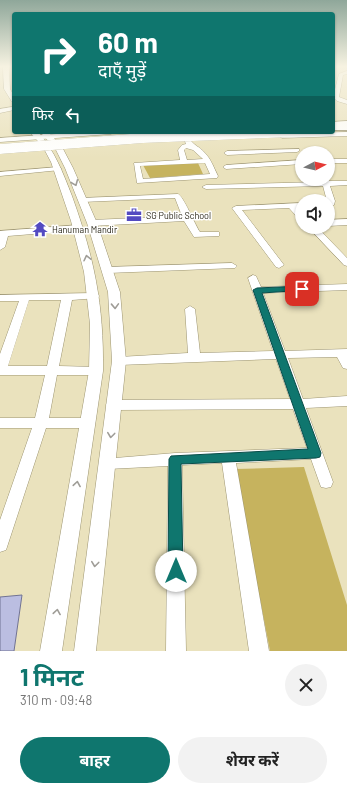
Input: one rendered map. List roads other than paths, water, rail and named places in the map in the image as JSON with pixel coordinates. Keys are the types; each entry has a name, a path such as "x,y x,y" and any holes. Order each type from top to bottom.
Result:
{"highway":[{"path":"335,127 347,127"},
{"path":"335,131 347,130"},
{"path":"0,149 143,138 244,134"},
{"path":"0,145 188,139"}],"main road":[{"path":"4,97 12,109"},
{"path":"46,139 58,168 108,270 114,292 119,361 85,651"},
{"path":"46,139 82,200 87,259 94,296 97,338 96,370 78,474 51,651"}],"street":[{"path":"336,97 339,100 347,102"},
{"path":"0,110 12,110"},
{"path":"335,124 347,123"},
{"path":"0,152 46,139 79,134"},
{"path":"0,140 188,139 347,134"},
{"path":"284,136 295,146"},
{"path":"188,139 200,149 207,160 214,176 140,181 136,164 207,160"},
{"path":"184,162 181,150 188,139"},
{"path":"291,142 347,141"},
{"path":"227,153 295,152"},
{"path":"335,161 347,160"},
{"path":"226,166 295,162"},
{"path":"0,174 58,168"},
{"path":"335,182 347,183"},
{"path":"206,187 295,183"},
{"path":"82,200 178,196 187,218 197,235 216,234"},
{"path":"291,205 295,209"},
{"path":"279,265 236,208 295,205"},
{"path":"0,247 2,234 85,225 187,218"},
{"path":"335,223 347,222"},
{"path":"319,234 347,263"},
{"path":"108,270 232,266"},
{"path":"253,278 326,482"},
{"path":"257,290 347,287"},
{"path":"0,298 94,296"},
{"path":"25,297 0,370 96,370"},
{"path":"0,544 40,423 67,297"},
{"path":"190,309 194,357"},
{"path":"119,361 194,357 344,353 347,365"},
{"path":"113,405 298,404 347,401"},
{"path":"0,423 88,423"},
{"path":"108,463 316,453"},
{"path":"228,457 259,651"},
{"path":"175,459 176,651"}],"place":[{"name":"SG Public School","path":"134,215"},
{"name":"Hanuman Mandir","path":"40,229"}]}
